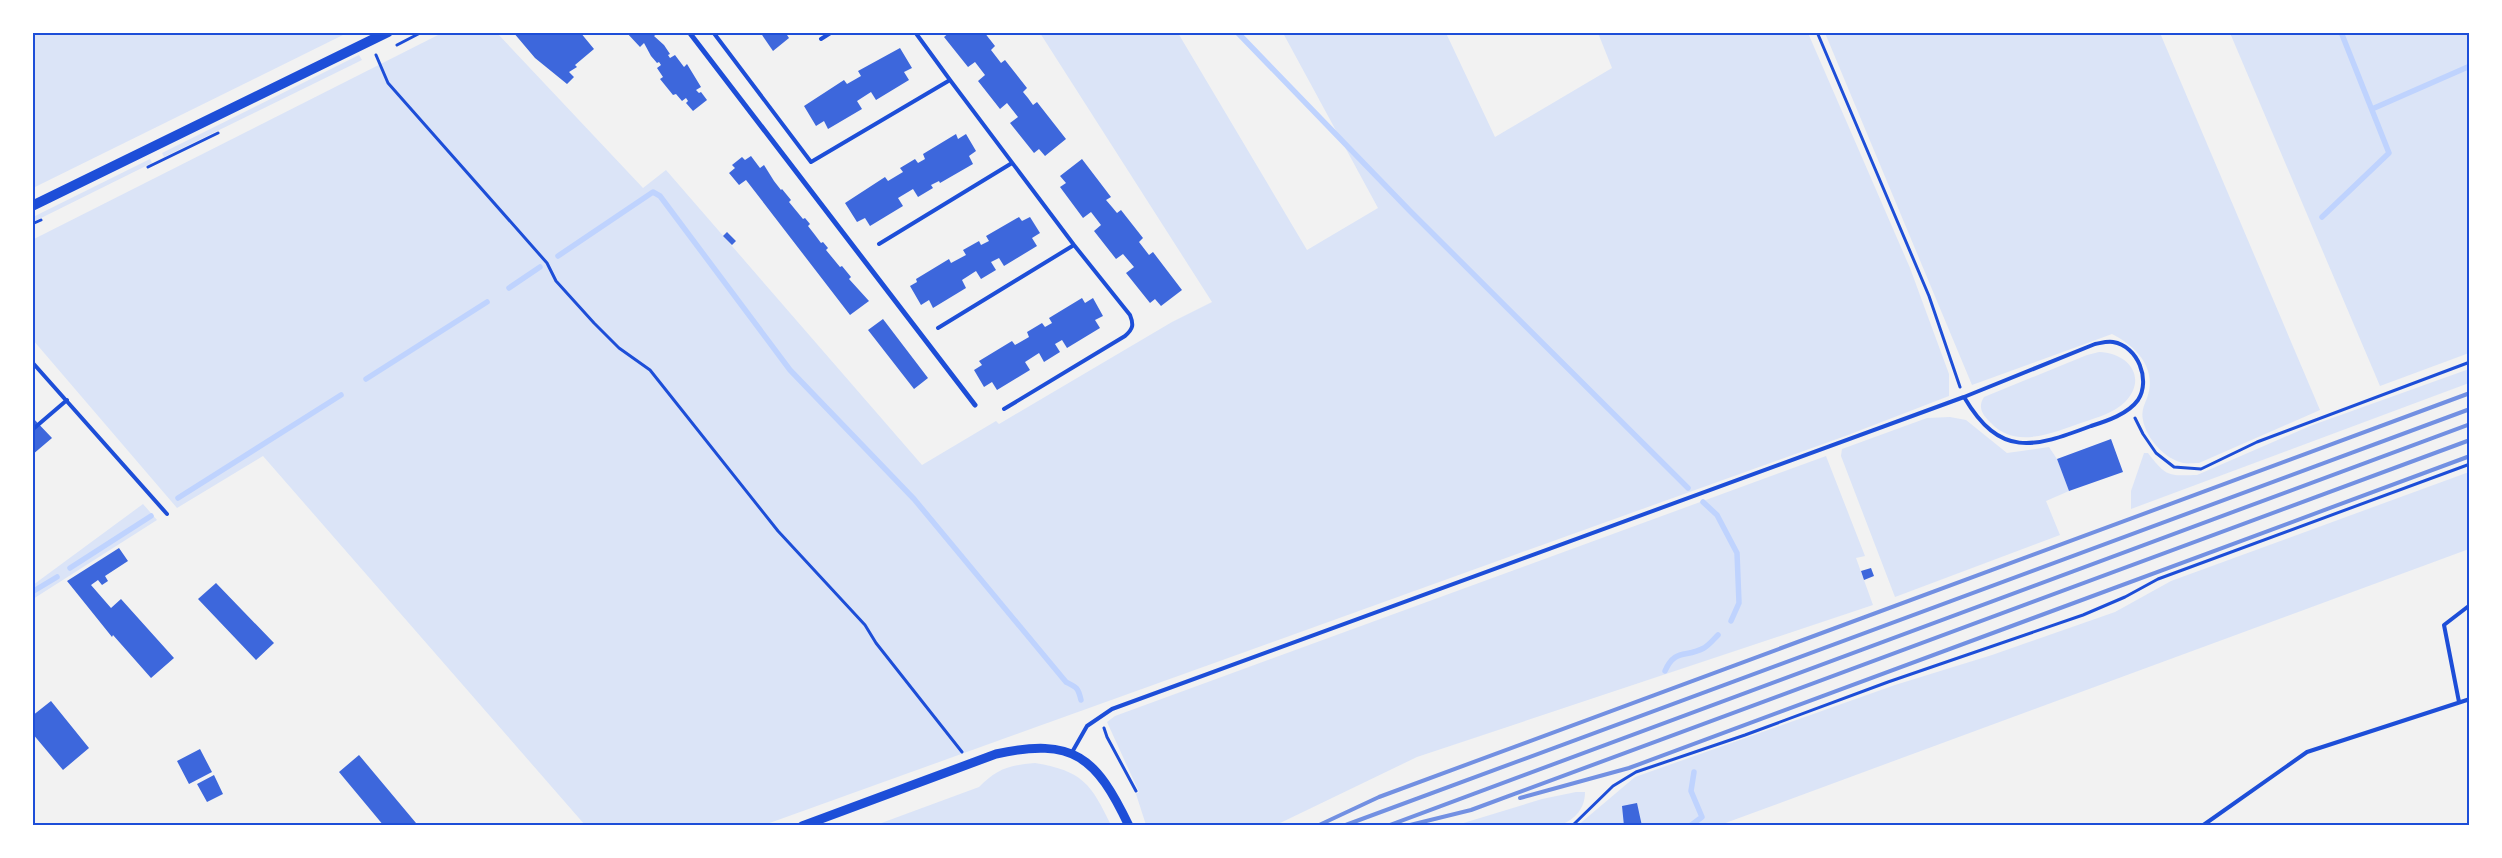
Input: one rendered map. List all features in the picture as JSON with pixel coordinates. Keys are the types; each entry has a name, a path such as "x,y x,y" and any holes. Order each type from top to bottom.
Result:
{"main road":[{"path":"32,206 388,32"}],"street":[{"path":"689,32 974,405"},
{"path":"802,826 974,762 1024,748 1050,748 1071,754 1100,774 1113,792 1129,826"}],"lane":[{"path":"714,32 811,162 950,80"},
{"path":"821,39 832,32"},
{"path":"915,32 1074,245 1130,315 1133,324 1131,331 1004,409"},
{"path":"879,244 1012,163"},
{"path":"938,328 1074,245"},
{"path":"1071,754 1087,726 1112,709 1964,397 2095,344 2114,342 2124,346 2132,353 2142,370 2142,390 2131,408 2060,438 2038,443 2019,444 2001,437 1985,426 1964,397"},
{"path":"32,362 167,514"},
{"path":"32,430 67,400"},
{"path":"2459,702 2444,625 2470,605"},
{"path":"2202,826 2308,752 2470,699"}],"path":[{"path":"1817,32 1929,296 1964,397"},
{"path":"376,55 388,83 547,263 556,281 594,323 619,348 650,370 778,531 865,625 876,643 962,753 974,762"},
{"path":"2131,408 2143,434 2156,453 2174,467 2201,469 2257,442 2470,362"},
{"path":"1572,826 1613,786 1636,772 1746,735 1888,682 2083,615 2126,597 2158,579 2470,464"},
{"path":"1100,717 1105,725 1107,738 1136,791"}],"shaded area":[{"path":"33,32 347,32 347,33 33,188"},
{"path":"442,33 497,33 643,188 666,170 922,465 996,421 999,424 1172,322 1212,302 1040,33 1178,33 1307,250 1378,208 1283,33 1446,33 1495,137 1612,68 1598,33 1808,33 1910,268 1949,374 1949,396 1848,435 764,825 585,825 263,456 177,508 33,340 32,240"},
{"path":"1825,33 2160,33 2320,410 2199,463 2185,463 2176,461 2163,452 2148,434 2142,414 2150,387 2150,377 2147,368 2137,352 2112,334 1972,385"},
{"path":"2230,33 2469,33 2469,353 2380,386"},
{"path":"359,55 362,60 164,157 162,153"},
{"path":"150,159 152,163 33,222 33,217"},
{"path":"2099,352 2110,353 2119,357 2132,368 2135,376 2132,393 2121,406 2111,412 2048,434 2024,437 2012,436 2001,431 1983,414 1981,405 1984,397 2087,355"},
{"path":"2469,369 2469,383 2131,509 2131,491 2144,453 2148,453 2168,473 2173,475 2197,475 2310,426"},
{"path":"1950,417 1966,420 2007,453 2049,447 2057,459 2069,491 2046,501 2060,535 1895,597 1841,456 1842,449 1927,418"},
{"path":"1826,456 1865,556 1856,558 1873,605 1417,757 1276,825 1146,825 1136,794 1139,792 1107,722 1115,716"},
{"path":"2469,472 2469,549 1720,825 1577,826 1635,777 1895,685 1992,655 2115,612 2171,581"},
{"path":"143,504 157,520 33,599 33,585"},
{"path":"1035,763 1064,770 1084,782 1091,789 1111,825 876,825 979,787 1004,769"},
{"path":"1585,792 1581,808 1571,820 1561,825 1457,825 1542,799"}],"building":[{"path":"513,32 580,32 594,49 575,65 577,67 569,72 574,77 567,84 535,58"},
{"path":"626,32 659,32 654,36 664,45 670,54 668,55 670,58 675,55 684,67 687,64 701,87 696,90 699,93 701,92 707,100 693,111 686,103 688,101 686,98 682,101 676,94 673,95 660,79 663,77 657,68 661,65 659,62 657,63 651,56 644,43 640,47"},
{"path":"760,32 785,32 789,38 773,51"},
{"path":"950,32 984,32 995,46 991,50 1001,63 1005,60 1027,88 1023,92 1033,105 1037,102 1066,139 1045,156 1039,149 1034,153 1010,123 1018,117 1007,103 1000,109 978,81 985,75 975,62 968,67 944,37"},
{"path":"900,48 912,68 904,72 909,80 876,100 871,92 857,101 862,109 828,129 824,121 816,126 804,106 844,80 847,84 861,76 858,71"},
{"path":"956,134 958,139 966,134 976,151 969,156 973,164 940,183 939,181 931,185 933,188 918,197 913,189 898,198 903,206 870,226 865,218 857,222 845,203 885,177 888,181 903,172 900,168 915,159 918,163 925,159 923,154"},
{"path":"751,156 760,168 764,165 774,181 791,200 789,202 803,219 805,218 810,224 808,226 821,243 823,242 828,248 826,250 840,267 842,266 851,277 849,279 869,301 850,315 746,180 739,185 729,173 735,168 732,165 742,157 745,160"},
{"path":"1082,159 1111,197 1106,200 1117,213 1121,210 1143,238 1139,242 1149,255 1153,252 1182,290 1161,306 1155,299 1150,303 1126,273 1134,267 1123,254 1116,259 1094,231 1101,225 1091,212 1083,218 1060,187 1066,183 1060,176"},
{"path":"1019,217 1022,221 1030,217 1040,233 1032,238 1037,246 1004,266 999,258 991,262 996,270 981,279 976,271 962,280 966,288 933,308 929,300 921,305 910,286 917,282 916,279 949,259 951,263 966,255 963,250 979,241 981,245 989,241 986,236"},
{"path":"727,232 736,241 732,245 723,236"},
{"path":"1082,298 1085,303 1093,298 1103,316 1095,320 1100,328 1067,348 1062,340 1055,344 1060,352 1044,362 1039,353 1025,362 1030,370 997,390 992,382 984,387 974,370 982,365 979,361 1012,341 1015,345 1029,337 1027,332 1042,323 1045,327 1052,323 1049,318"},
{"path":"883,319 928,378 914,389 868,330"},
{"path":"32,417 52,438 32,455"},
{"path":"2111,439 2123,472 2069,491 2057,459"},
{"path":"119,548 128,561 105,576 108,581 102,585 98,580 91,585 111,608 121,599 174,658 151,678 113,635 112,637 67,581"},
{"path":"1871,568 1874,576 1864,580 1861,571"},
{"path":"216,583 274,643 256,660 198,599"},
{"path":"51,701 89,748 63,770 32,733 32,716"},
{"path":"200,749 212,772 189,784 177,761"},
{"path":"359,755 418,826 384,826 339,772"},
{"path":"214,775 223,794 207,802 197,784"},
{"path":"1637,803 1642,826 1624,826 1622,806"}],"waterway":[{"path":"1237,32 1410,211 1688,488"},
{"path":"2322,217 2389,153 2341,32"},
{"path":"2372,109 2470,66"},
{"path":"558,256 653,192 660,196 790,370 914,499 1066,682 1076,688 1081,700"},
{"path":"509,288 540,267"},
{"path":"366,379 487,302"},
{"path":"178,498 341,395"},
{"path":"1703,502 1717,515 1737,553 1739,603 1731,621"},
{"path":"70,568 151,516"},
{"path":"32,592 57,577"},
{"path":"1665,671 1677,656 1704,648 1718,635"},
{"path":"1690,826 1702,817 1691,791 1694,772"}],"railway":[{"path":"1317,826 1379,797 2470,393"},
{"path":"1343,826 2470,409"},
{"path":"1387,826 2470,424"},
{"path":"1406,826 1471,810 2470,440"},
{"path":"1520,798 1629,768 2470,456"}]}
